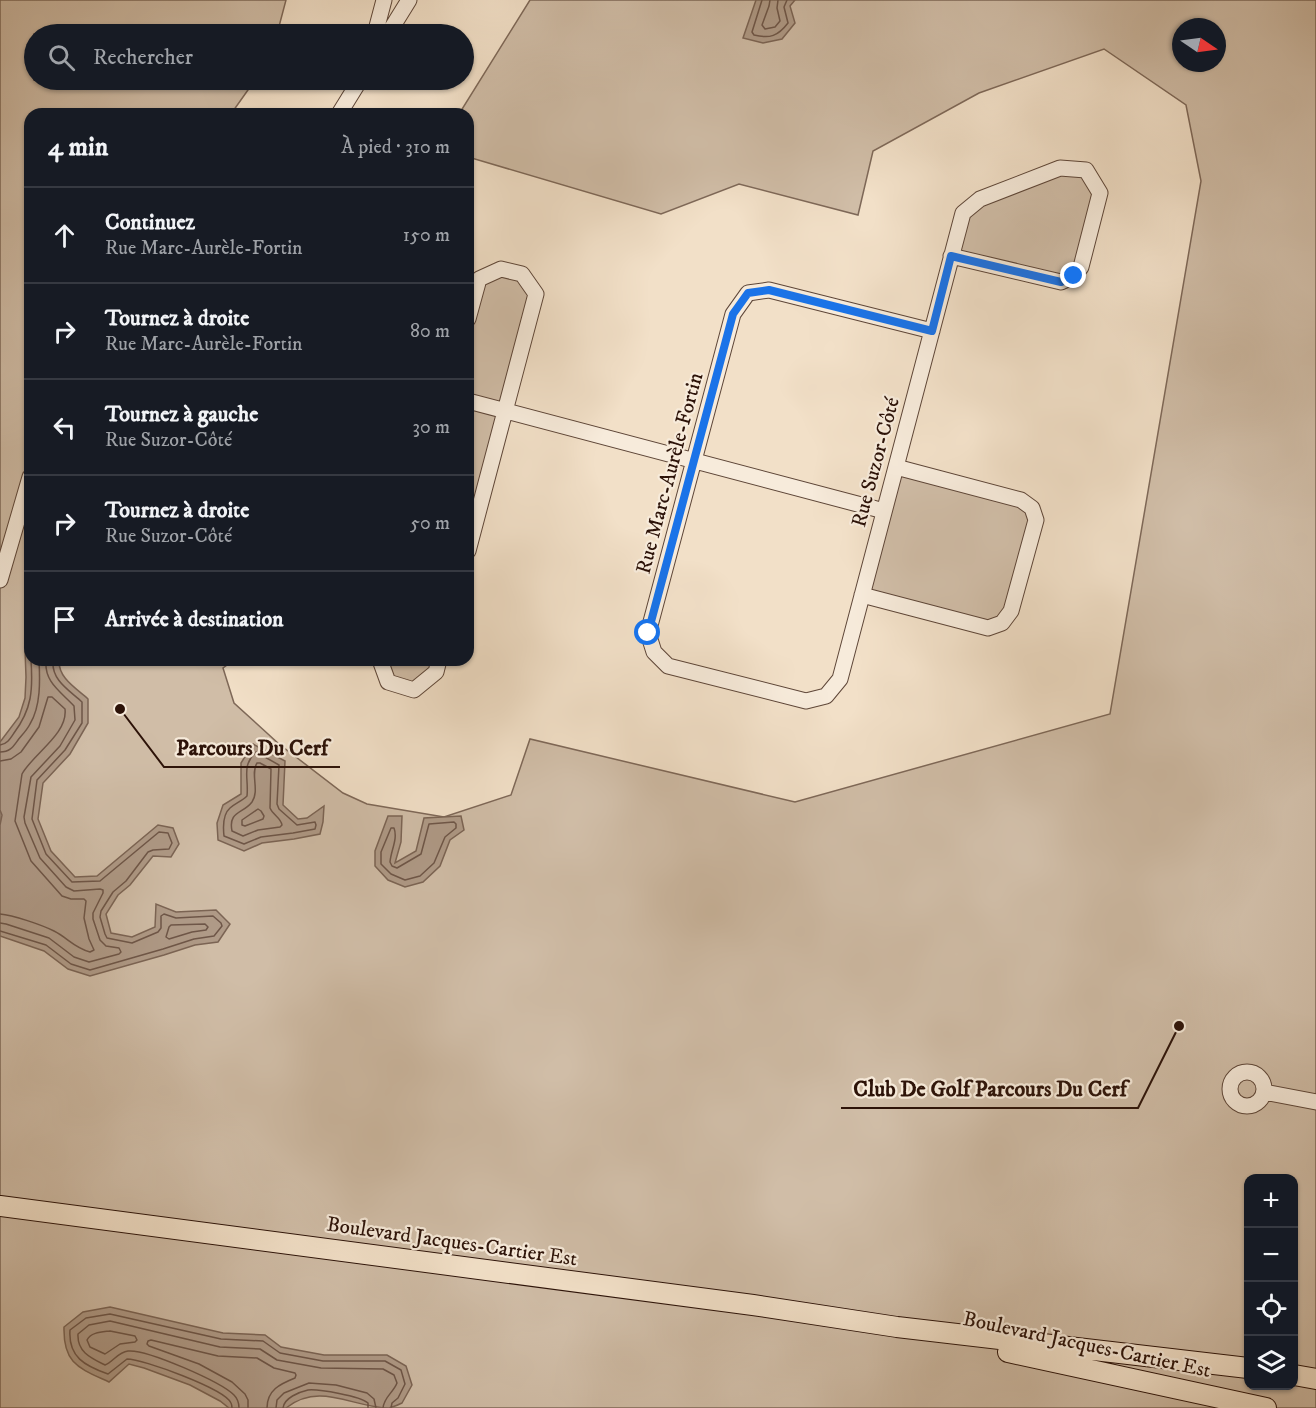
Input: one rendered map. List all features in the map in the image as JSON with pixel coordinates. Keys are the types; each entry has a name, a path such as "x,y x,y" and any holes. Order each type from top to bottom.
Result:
{"main road":[{"name":"Boulevard Jacques-Cartier Est","path":"0,1206 753,1305 897,1327 1244,1368"},
{"name":"Boulevard Jacques-Cartier Est","path":"897,1327 1266,1408"},
{"path":"1298,1376 1316,1379"}],"street":[{"path":"378,24 384,0"},
{"path":"394,24 409,0"},
{"path":"343,108 354,90"},
{"name":"Rue Suzor-Côté","path":"840,679 951,256 963,213 980,199 1060,168 1086,170 1100,193 1082,267 1074,276 1061,282 951,256"},
{"path":"474,297 479,279 501,268 522,274 536,294 474,529"},
{"name":"Rue Marc-Aurèle-Fortin","path":"840,679 826,696 806,701 669,666 654,652 648,633 733,314 748,293 769,290 932,331"},
{"path":"474,402 884,511"},
{"path":"862,595 988,628 1002,623 1011,611 1036,520 1032,508 1022,500 896,467"},
{"path":"0,580 6,539 24,492"},
{"path":"382,666 388,682 414,690 436,672 438,666"},
{"path":"1264,1092 1316,1102"}],"shaded area":[{"path":"0,0 286,0 280,24 24,24 24,90 248,90 235,108 24,108 24,666 226,666 223,668 234,703 279,744 343,793 367,804 444,817 511,795 530,739 795,802 1110,714 1201,181 1186,105 1104,49 979,93 873,151 858,215 739,184 661,214 474,159 474,108 463,108 530,0 1316,0 1316,1408 0,1408"},
{"path":"1060,168 1086,170 1100,193 1081,267 1061,282 951,256 963,213"},
{"path":"501,269 536,294 474,528 474,297 479,279"},
{"path":"896,467 1032,508 1002,623 862,595"},
{"path":"382,666 434,666 414,690 388,682"}],"water":[{"path":"756,0 795,0 790,6 795,23 782,39 763,43 743,38"},
{"path":"26,666 59,666 73,687 88,699 88,723 70,754 43,783 38,819 51,851 75,877 97,876 158,825 173,828 179,844 171,857 153,856 130,885 118,895 106,914 111,933 132,937 155,927 156,904 176,912 216,910 230,924 218,942 195,945 90,976 68,969 44,951 0,936 0,825 2,815 0,810 0,742 19,717 25,698"},
{"path":"253,744 285,761 283,805 298,819 307,818 324,806 320,834 262,843 244,851 218,840 217,823 223,805 241,794 241,763"},
{"path":"388,816 402,816 401,842 395,863 416,851 424,818 461,816 464,830 450,840 440,866 423,882 405,887 388,880 375,866 375,851"},
{"path":"110,1307 223,1333 265,1335 281,1347 324,1355 387,1355 406,1366 412,1385 402,1403 389,1408 324,1396 299,1400 286,1408 229,1408 190,1385 129,1364 109,1382 81,1368 70,1357 64,1339 64,1327 83,1312"}],"place":[{"name":"Parcours Du Cerf","path":"120,709"},
{"name":"Club De Golf Parcours Du Cerf","path":"1179,1026"}],"route":[{"path":"648,633 733,314 748,293 769,290 932,331 951,256 1061,282 1074,276"}]}
